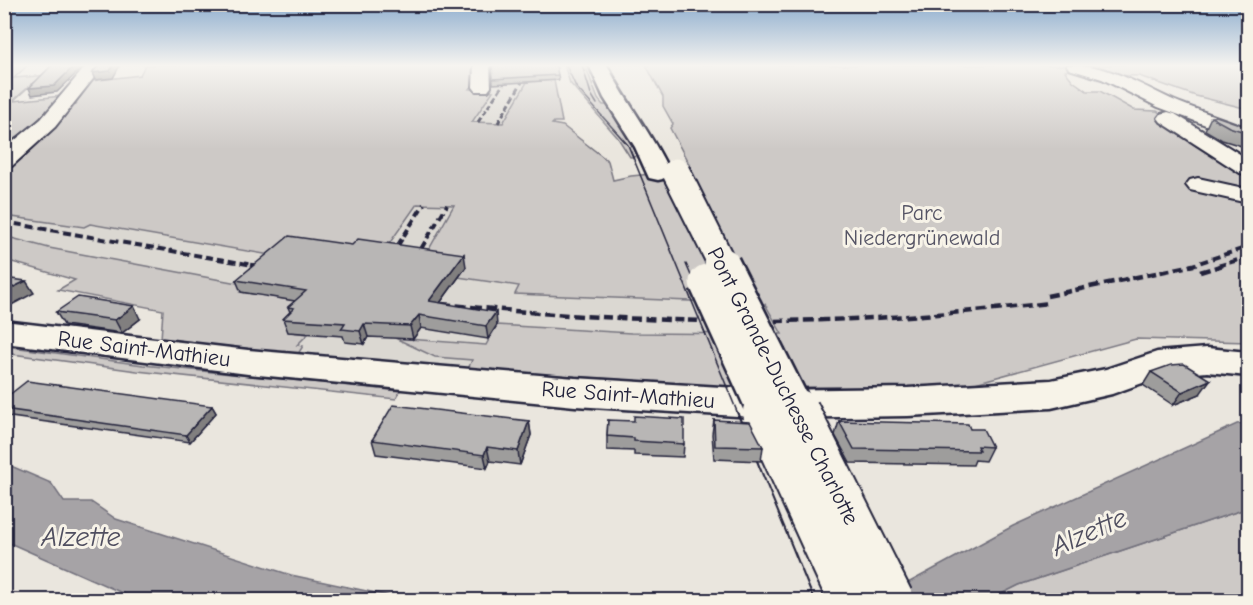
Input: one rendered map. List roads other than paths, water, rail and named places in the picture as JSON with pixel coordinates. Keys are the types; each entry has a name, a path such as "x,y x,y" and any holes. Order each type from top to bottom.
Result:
{"main road":[{"path":"612,93 618,106 667,173"},
{"path":"634,93 667,173"},
{"name":"Pont Grande-Duchesse Charlotte","path":"667,173 852,600"},
{"name":"Pont Grande-Duchesse Charlotte","path":"667,173 890,600"},
{"name":"Rue Saint-Mathieu","path":"4,332 280,365 575,392 770,404 908,402 1041,394 1085,388 1157,364 1207,360 1248,364"}],"street":[{"path":"4,161 48,123 73,93"},
{"path":"1145,93 1248,135"},
{"path":"1165,103 1153,105 1157,111 1248,168"},
{"path":"1197,185 1248,196"}],"water":[{"name":"Alzette","path":"1248,423 1248,508 1019,585 989,600 847,600 908,583 1013,526 1237,424"},
{"name":"Alzette","path":"4,463 51,483 64,502 91,502 116,519 291,575 409,600 157,600 129,596 5,541"}],"tram line":[{"path":"582,93 628,145 738,414"},
{"path":"591,93 597,104"},
{"path":"686,264 751,414"},
{"path":"737,412 814,600"},
{"path":"750,412 831,600"}],"railway":[{"path":"478,122 497,93"},
{"path":"498,123 515,93"},
{"path":"391,256 424,204"},
{"path":"415,259 447,205"},
{"path":"4,222 259,266"},
{"path":"1189,266 1248,247"},
{"path":"1218,266 1248,257"},
{"path":"250,265 269,268"},
{"path":"1047,296 1194,265"},
{"path":"1200,272 1223,265"},
{"path":"442,304 595,317 746,321 896,317 1049,303"}],"park label":[{"name":"Parc Niedergrünewald","path":"922,226"}]}
